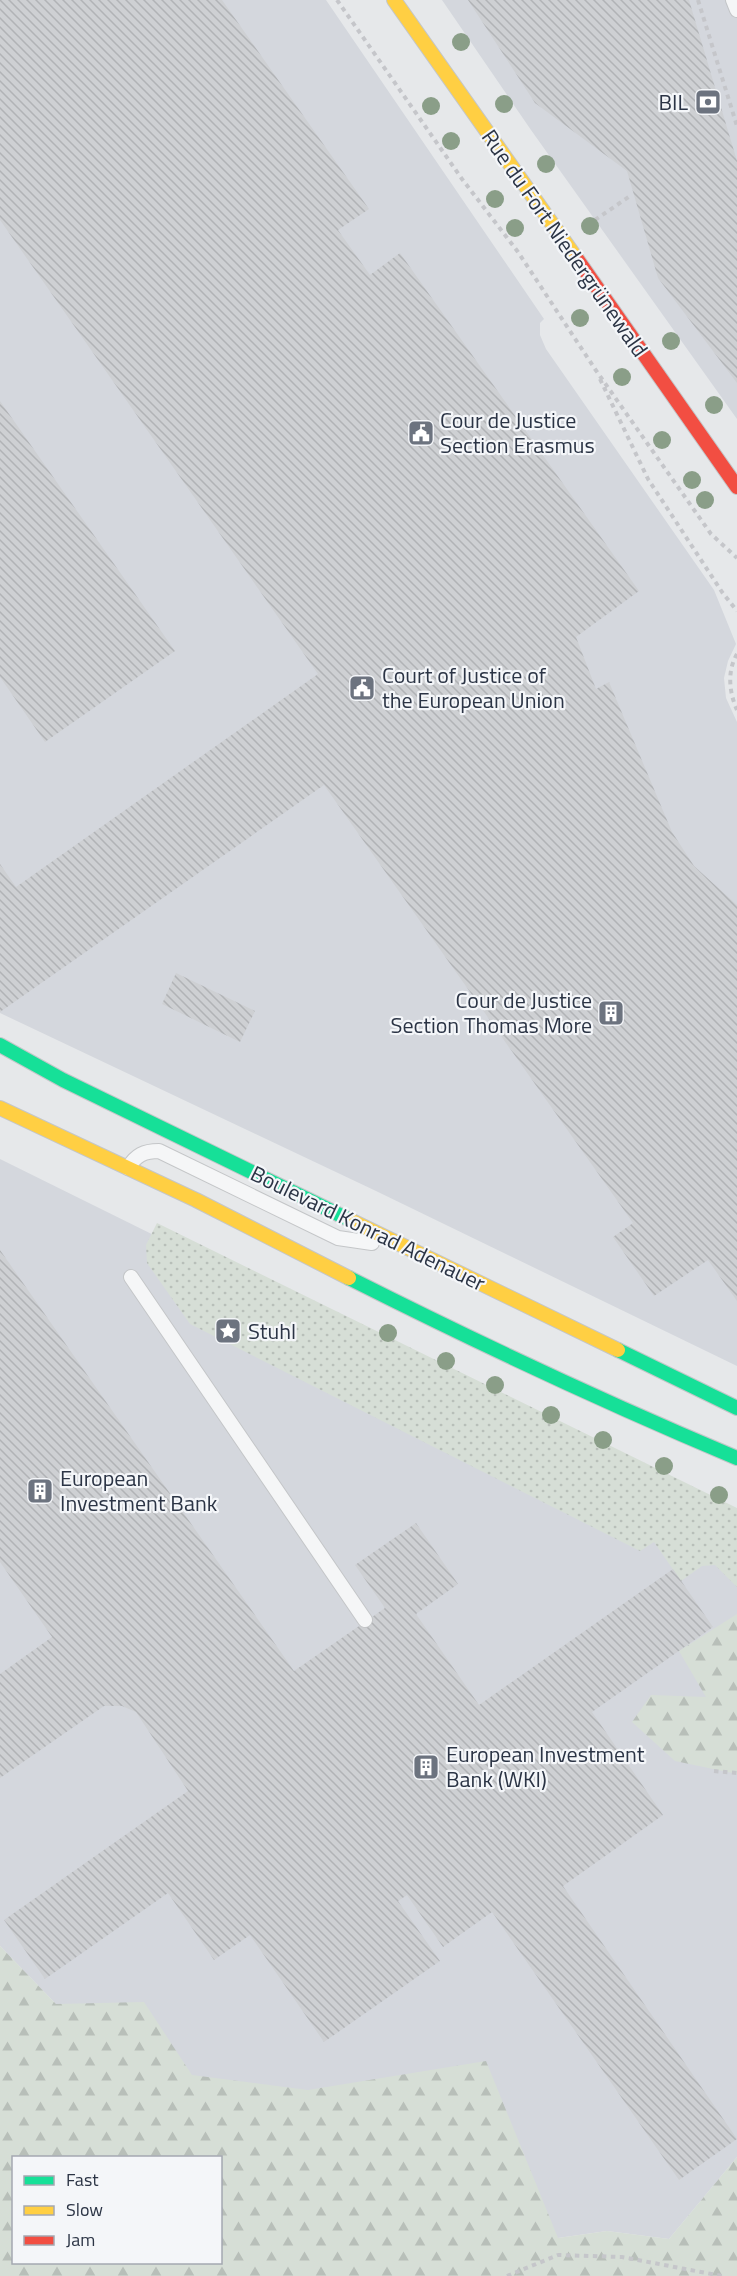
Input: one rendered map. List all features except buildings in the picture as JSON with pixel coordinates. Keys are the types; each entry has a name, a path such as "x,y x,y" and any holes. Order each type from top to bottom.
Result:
{"main road":[{"name":"Rue du Fort Niedergrünewald","path":"394,0 737,487"},
{"name":"Boulevard Konrad Adenauer","path":"0,1045 63,1080 737,1408"},
{"path":"0,1108 128,1168 429,1318 737,1458"}],"lane":[{"path":"733,0 737,10"},
{"path":"128,1168 135,1157 146,1151 159,1151 338,1238 412,1249"},
{"path":"131,1277 365,1620"}],"path":[{"path":"338,0 462,179 518,252 595,369 711,534 737,558"},
{"path":"698,0 737,126"},
{"path":"595,220 630,196"},
{"path":"595,369 648,479 722,592 737,610"},
{"path":"737,654 732,663 730,679 732,699 737,710"},
{"path":"714,1771 737,1773"},
{"path":"507,2276 558,2255 622,2257 722,2276"}],"shaded area":[{"name":"Court of Justice of the European Union","path":"0,0 326,0 544,319 540,323 540,335 546,349 714,590 736,644 728,661 724,678 726,698 737,722 737,1366 376,1191 0,1013"},
{"path":"442,0 737,0 737,419 531,130"},
{"path":"0,1159 649,1480 737,1539 737,2157 669,2239 607,2231 558,2238 222,2262 222,2156 218,2156 56,2004 0,1946"}],"green space":[{"path":"157,1223 737,1508 737,1587 715,1565 702,1566 681,1581 654,1542 640,1551 190,1324 147,1263 146,1245"},
{"path":"737,1614 737,1774 675,1761 632,1722 651,1695 706,1697 679,1651"},
{"path":"0,1946 56,2004 144,2002 192,2075 308,2090 486,2061 558,2238 607,2231 669,2239 737,2157 737,2276 0,2276"}],"traffic: fast":[{"path":"0,1045 63,1080 350,1220"},
{"path":"349,1278 542,1371 737,1458"},
{"path":"618,1350 737,1408"}],"traffic: slow":[{"path":"394,0 577,259"},
{"path":"0,1108 196,1200 349,1278"},
{"path":"350,1220 618,1350"}],"traffic: jam":[{"path":"577,259 737,487"}],"place":[{"name":"BIL","path":"708,102"},
{"name":"Cour de Justice Section Erasmus","path":"421,433"},
{"name":"Court of Justice of the European Union","path":"362,688"},
{"name":"Cour de Justice Section Thomas More","path":"611,1013"},
{"name":"Stuhl","path":"228,1331"},
{"name":"European Investment Bank","path":"40,1491"},
{"name":"European Investment Bank (WKI)","path":"426,1767"}]}
